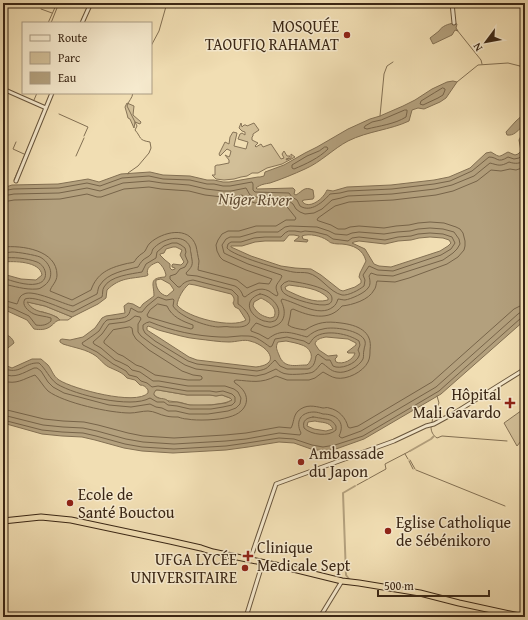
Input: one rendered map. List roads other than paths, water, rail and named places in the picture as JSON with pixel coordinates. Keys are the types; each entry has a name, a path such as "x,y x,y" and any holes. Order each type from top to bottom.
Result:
{"highway":[{"path":"3,522 33,519 70,522 170,543 212,554 250,560 342,582 415,593 517,617"},
{"path":"342,582 365,584 420,593 524,617"}],"street":[{"path":"82,22 90,3"},
{"path":"452,3 454,23"},
{"path":"3,89 46,108"},
{"path":"16,181 52,94"},
{"path":"250,560 276,484 394,441 434,424 525,369"},
{"path":"246,617 262,563"},
{"path":"320,617 342,582"}],"water":[{"path":"454,23 457,24 456,28 458,31 455,30 452,35 433,44 430,38 443,27"},
{"name":"Niger River","path":"447,82 457,82 446,98 424,109 418,108 412,110 409,121 348,141 311,166 256,188 293,188 295,190 294,194 296,195 304,190 310,189 313,190 313,199 302,201 307,204 313,204 324,195 327,190 333,191 347,187 391,185 449,177 470,168 486,153 491,152 500,156 508,152 515,155 518,154 521,151 519,140 525,128 525,320 441,394 364,439 336,449 323,451 311,449 294,443 279,442 226,450 173,453 142,451 82,437 42,434 3,423 3,362 5,365 12,368 32,359 41,359 48,365 59,380 66,384 104,395 131,398 141,397 148,393 145,386 140,385 135,380 127,378 121,373 107,366 96,356 84,350 63,344 60,340 70,340 83,337 95,328 102,318 125,313 124,306 128,303 140,308 154,296 154,280 165,277 166,275 164,269 158,262 151,265 147,270 148,275 126,279 116,283 107,290 106,298 98,304 72,317 45,306 27,302 34,309 56,317 60,320 47,328 41,330 34,329 27,320 3,309 3,274 21,279 36,280 42,275 40,270 32,264 3,262 3,188 12,185 58,184 88,179 99,182 121,174 150,172 163,175 190,176 223,182 260,177 264,176 265,172 284,165 348,129 403,106","holes":["289,235 299,236 294,241 307,242 308,240 303,239 302,236 315,235 322,237 331,243 357,248 363,253 366,261 359,277 361,283 355,287 343,291 311,269 281,266 251,256 231,247 242,246 255,242 284,241","430,237 443,238 449,240 451,243 440,251 391,267 374,264 365,249 352,243 359,241 385,244","176,247 182,250 180,255 184,262 181,265 173,264 172,267 175,269 172,270 170,268 170,264 160,255 164,253 166,249","161,279 170,284 174,290 167,296 160,292 156,285 156,280","189,284 231,294 234,298 233,303 235,307 239,309 246,320 240,322 221,323 190,314 182,310 177,305 178,299","289,285 315,290 328,298 328,300 317,301 301,297 286,290 285,287","261,298 270,303 274,308 274,317 270,318 258,313 253,306 254,302","148,326 180,336 194,338 225,342 250,341 262,346 270,354 269,362 256,367 197,360 189,357 147,330 147,327","322,338 348,339 356,343 356,345 347,352 355,353 354,356 345,362 336,362 335,359 337,355 328,356 319,350 315,344","286,341 305,346 310,351 311,359 307,365 294,366 287,364 281,359 277,350 278,342","158,390 187,395 222,395 232,400 226,403 211,405 190,405 169,402 165,399 156,397 154,393","315,421 325,423 333,429 326,431 307,426 308,422"]},
{"path":"525,113 525,128 522,127 514,134 507,135 506,132"},
{"path":"3,333 10,337 14,343 3,352"}],"waterway":[{"path":"48,22 57,3"},
{"path":"51,22 59,3"},
{"path":"152,44 159,31 167,3"},
{"path":"82,19 87,8"},
{"path":"41,9 52,13"},
{"path":"457,30 481,60 482,64"},
{"path":"380,116 384,74 387,66 393,62"},
{"path":"457,82 478,65 508,63 520,66 525,81"},
{"path":"34,100 37,94"},
{"path":"128,174 138,166 149,153 151,148 150,142 142,139 135,130 137,126 127,106 133,94"},
{"path":"38,103 45,106"},
{"path":"521,118 525,109"},
{"path":"59,114 88,127 84,136"},
{"path":"14,180 35,131"},
{"path":"76,156 84,138"},
{"path":"16,142 13,149 24,154"},
{"path":"432,423 433,415 439,403 437,396"},
{"path":"431,427 432,433 437,438 442,436 507,441"},
{"path":"410,451 434,436"},
{"path":"357,485 386,469 385,464 410,451"},
{"path":"405,454 408,459"},
{"path":"410,460 415,469"},
{"path":"409,461 413,469"},
{"path":"416,470 505,506"},
{"path":"349,579 346,575 343,493 355,486"}],"place":[{"name":"MOSQUÉE TAOUFIQ RAHAMAT","path":"347,35"},
{"name":"Hôpital Mali Gavardo","path":"510,403"},
{"name":"Ambassade du Japon","path":"301,462"},
{"name":"Ecole de Santé Bouctou","path":"70,503"},
{"name":"Eglise Catholique de Sébénikoro","path":"388,531"},
{"name":"Clinique Medicale Sept","path":"248,556"},
{"name":"UFGA LYCÉE UNIVERSITAIRE","path":"245,568"}]}
